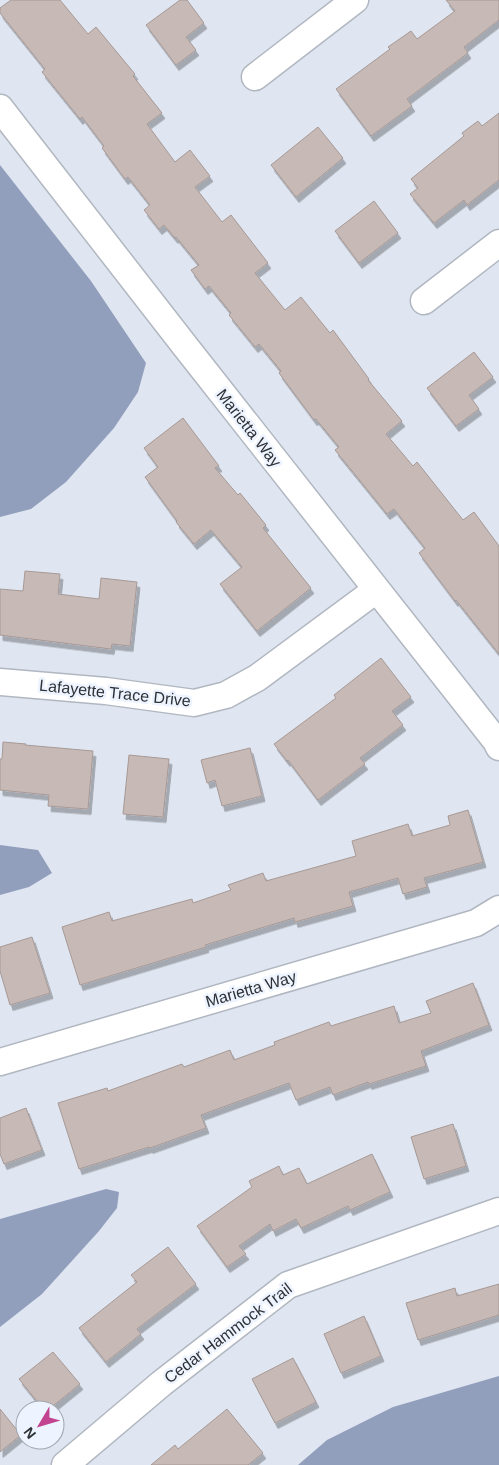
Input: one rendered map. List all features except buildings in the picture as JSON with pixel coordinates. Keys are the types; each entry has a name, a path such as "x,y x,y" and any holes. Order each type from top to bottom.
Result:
{"street":[{"path":"255,78 354,0"},
{"name":"Marietta Way","path":"0,108 499,747"},
{"path":"424,301 499,243"},
{"name":"Lafayette Trace Drive","path":"0,682 194,703 226,695 257,678 376,590"},
{"name":"Marietta Way","path":"0,1062 476,923 499,909"},
{"name":"Cedar Hammock Trail","path":"65,1465 162,1383 288,1285 499,1211"}],"water":[{"path":"0,165 91,281 146,363 138,392 114,428 66,482 31,509 0,517"},
{"path":"0,845 38,850 52,873 29,887 0,895"},
{"path":"106,1189 119,1192 117,1208 99,1231 42,1294 0,1327 0,1219"},
{"path":"499,1376 499,1465 298,1465 327,1440 393,1407"}]}
